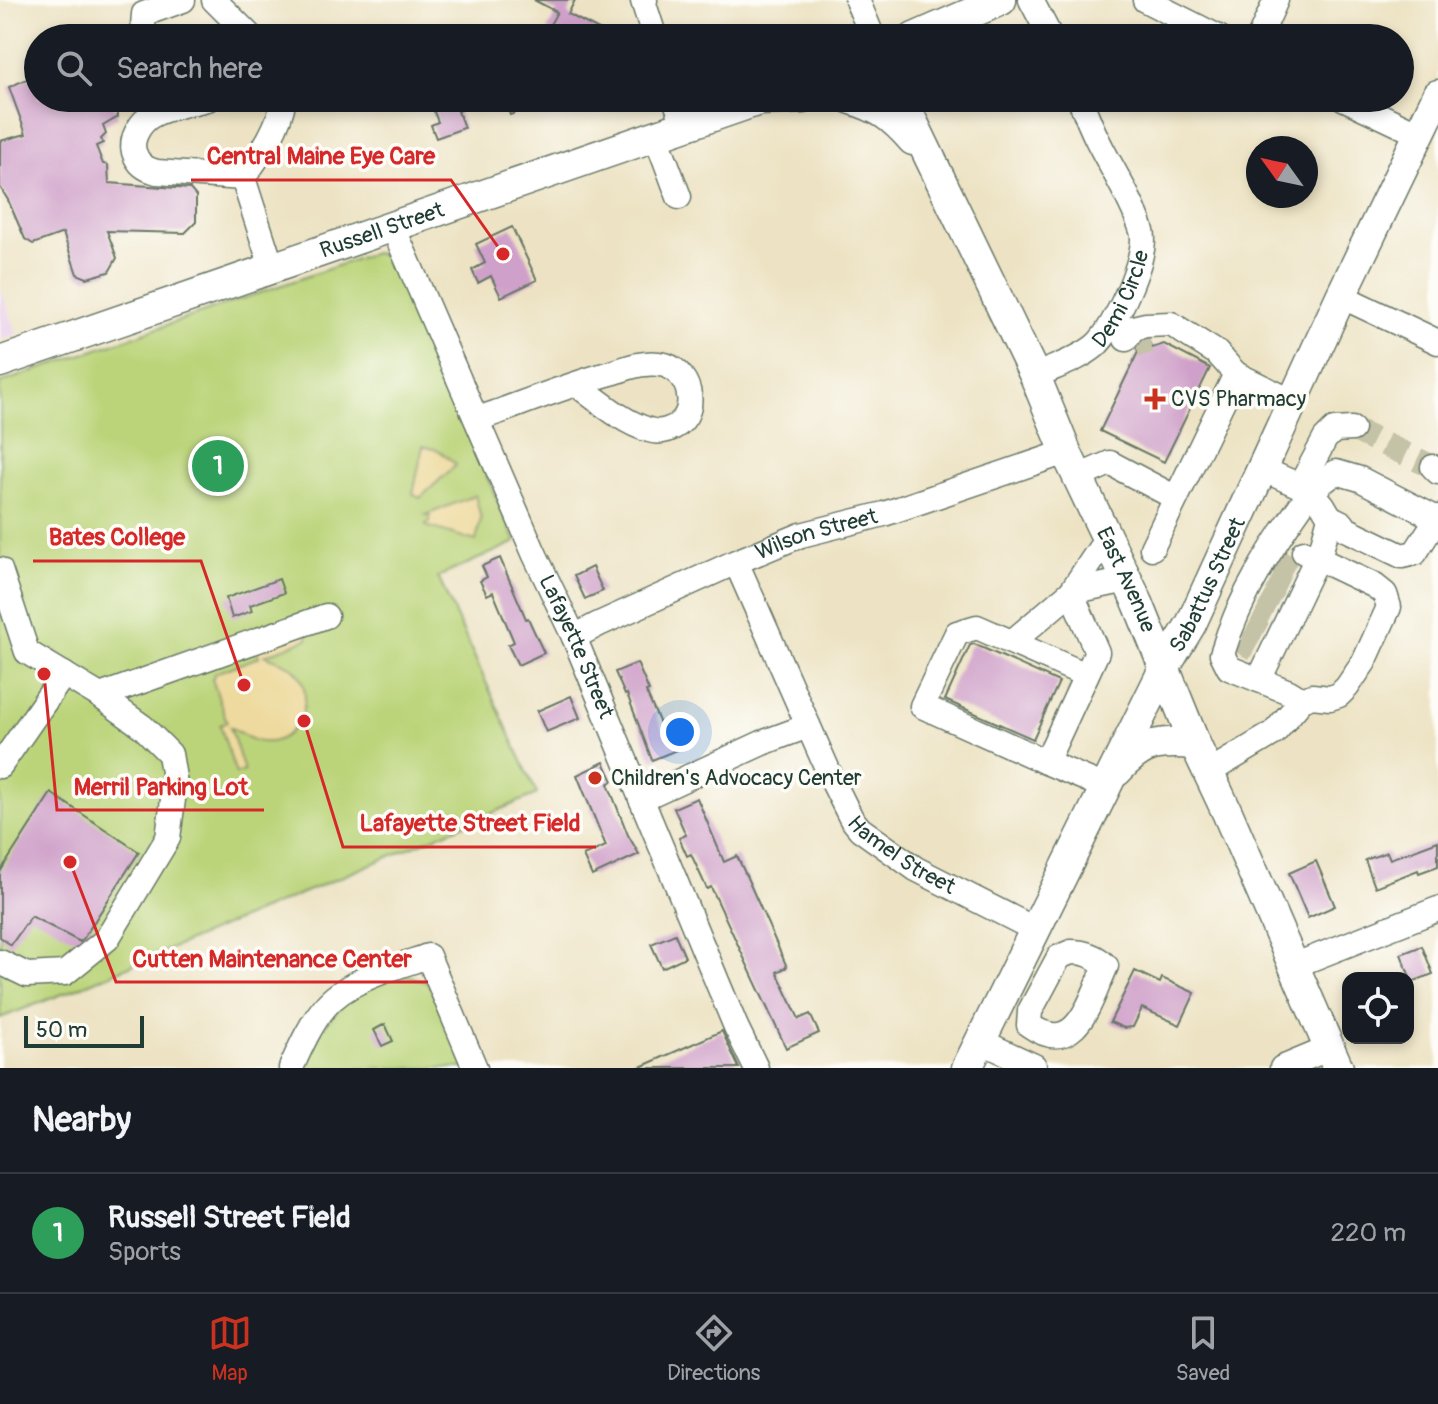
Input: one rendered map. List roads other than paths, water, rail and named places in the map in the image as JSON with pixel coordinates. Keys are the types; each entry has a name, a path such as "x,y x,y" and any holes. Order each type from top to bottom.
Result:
{"main road":[{"path":"946,24 1001,0"},
{"name":"Sabattus Street","path":"973,1054 1165,667 1191,624 1341,296 1438,95"},
{"name":"Russell Street","path":"0,362 393,227 672,120 706,112"},
{"path":"883,112 897,122 931,161"},
{"name":"East Avenue","path":"908,112 1035,376 1072,464 1127,580 1195,744 1334,1058"},
{"path":"1106,784 1128,758 1142,748 1159,743 1195,744"}],"street":[{"path":"143,24 144,14 183,0"},
{"path":"214,0 234,24"},
{"path":"645,0 650,24"},
{"path":"857,0 867,24"},
{"path":"1031,0 1044,24"},
{"path":"1145,0 1192,24"},
{"path":"1265,24 1276,0"},
{"path":"162,112 152,115 137,130 132,145 145,169 243,178"},
{"path":"243,178 261,153 281,112"},
{"name":"Demi Circle","path":"1035,376 1088,351 1098,343 1129,339 1143,247 1142,232 1085,112"},
{"path":"1373,112 1419,134"},
{"path":"672,120 679,197"},
{"path":"243,178 272,268"},
{"name":"Lafayette Street","path":"393,227 534,553 574,637 736,1027 756,1068"},
{"path":"1341,296 1438,342"},
{"path":"1129,339 1188,334 1217,353 1236,374 1293,402"},
{"path":"1152,548 1236,374"},
{"path":"477,420 576,384"},
{"path":"1259,680 1271,598 1306,488 1325,439 1334,430 1352,429"},
{"name":"Wilson Street","path":"574,637 801,535 1072,464 1110,463 1176,498"},
{"path":"1262,469 1306,488 1346,529 1402,556 1415,553 1431,514 1360,479 1336,472 1306,488"},
{"path":"1302,700 1229,668 1222,654 1271,598 1322,547 1336,520"},
{"path":"1012,642 1071,592 1107,538"},
{"name":"Hamel Street","path":"736,562 851,818 860,829 916,869 1034,929"},
{"path":"0,570 27,652 100,696 143,727 170,754 175,784 168,838 107,939 65,973 27,975 0,962"},
{"path":"1071,592 1127,580"},
{"path":"1209,772 1274,733 1302,700 1312,696 1330,698 1339,695 1364,662 1389,607 1385,594 1375,586 1271,598"},
{"path":"1046,762 1097,652 1071,592"},
{"path":"100,696 326,616"},
{"path":"1086,675 977,627 957,633 922,706 1046,762 1106,784"},
{"path":"0,766 64,674"},
{"path":"641,799 762,743 808,726"},
{"path":"1293,966 1438,909"},
{"path":"291,1068 324,1007 345,989 428,956 475,1068"},
{"path":"1002,996 1032,1010"},
{"path":"973,1054 1034,1066"},
{"path":"1282,1068 1334,1058"}],"tunnel":[{"path":"1136,345 1150,341"},
{"path":"1352,429 1433,467"},
{"path":"1279,562 1293,570"},
{"path":"1271,579 1286,586"},
{"path":"1264,595 1278,603"},
{"path":"1256,611 1270,618"},
{"path":"1248,626 1263,634"},
{"path":"1241,641 1255,649"}],"place":[{"name":"Central Maine Eye Care","path":"503,254"},
{"name":"CVS Pharmacy","path":"1155,399"},
{"name":"Russell Street Field","path":"218,466"},
{"name":"Merril Parking Lot","path":"44,674"},
{"name":"Bates College","path":"244,685"},
{"name":"Lafayette Street Field","path":"304,721"},
{"name":"Children's Advocacy Center","path":"595,778"},
{"name":"Cutten Maintenance Center","path":"70,862"}]}
